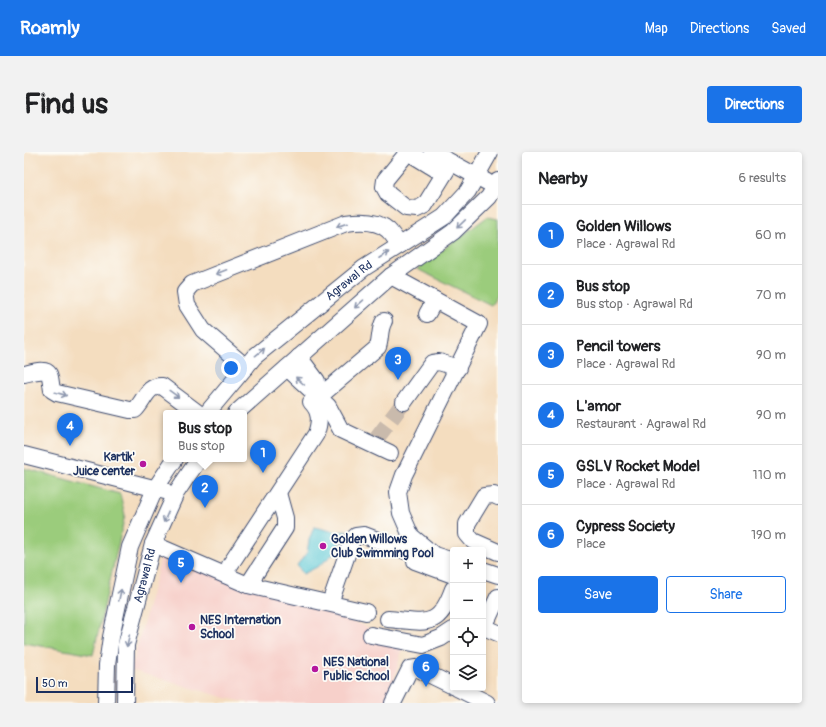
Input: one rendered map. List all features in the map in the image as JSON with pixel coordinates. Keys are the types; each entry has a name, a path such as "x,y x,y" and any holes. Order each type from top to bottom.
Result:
{"street":[{"path":"448,168 425,205 417,208 406,208 388,194 384,187 385,180 408,152 448,168 477,177 495,191"},
{"path":"434,152 448,168"},
{"name":"Agrawal Rd","path":"209,410 254,357 364,268 444,217 468,191 490,152"},
{"name":"Agrawal Rd","path":"239,410 391,276 453,232 495,191"},
{"path":"246,366 203,330 186,304 185,292 192,284 346,223 357,221 372,222 387,229 400,245"},
{"path":"391,276 431,307 479,324 404,475 395,505 401,513 411,536 434,555 450,560"},
{"path":"315,393 378,347 380,340 380,327 384,321"},
{"path":"230,565 316,434 320,422 316,407 315,393 299,357"},
{"path":"404,402 432,363 439,362 458,368"},
{"path":"287,368 328,406 341,430 375,441 390,453"},
{"path":"24,374 41,370 46,371 49,374 52,390 56,393 130,410 135,410 139,406 151,387 156,385 162,386 194,410"},
{"path":"24,455 155,489 176,493"},
{"name":"Agrawal Rd","path":"106,703 111,637 130,547 155,489 174,462"},
{"name":"Agrawal Rd","path":"125,703 126,645 153,544 176,493 197,462"},
{"path":"248,585 285,528 285,518 278,493"},
{"path":"497,493 484,496 467,524 467,534 473,541 498,552"},
{"path":"330,603 352,540 356,536 364,536 450,574"},
{"path":"153,544 248,585 366,612"},
{"path":"498,597 485,625 486,628 498,633"},
{"path":"388,619 426,622 435,619 449,610"},
{"path":"371,635 423,645 441,638 450,632"},
{"path":"393,703 412,668 416,668 450,685"},
{"path":"463,691 487,703"}],"shaded area":[{"path":"162,553 262,588 404,641 388,703 250,703 226,698 131,670"}],"green space":[{"path":"487,217 498,219 498,295 491,305 417,269"},
{"path":"24,468 120,494 125,515 93,655 24,643"}],"water":[{"name":"Golden Willows Club Swimming Pool","path":"314,527 336,532 347,531 334,553 319,566 303,574 297,565 307,553 309,540"}],"tunnel":[{"path":"377,438 404,402"}],"place":[{"name":"Pencil towers","path":"398,380"},
{"name":"L'amor","path":"70,446"},
{"name":"Kartik' Juice center","path":"143,464"},
{"name":"Golden Willows","path":"263,473"},
{"name":"Bus stop","path":"205,508"},
{"name":"Golden Willows Club Swimming Pool","path":"323,546"},
{"name":"GSLV Rocket Model","path":"181,583"},
{"name":"NES Internation School","path":"192,627"},
{"name":"NES National Public School","path":"315,669"},
{"name":"Cypress Society","path":"426,687"}]}
